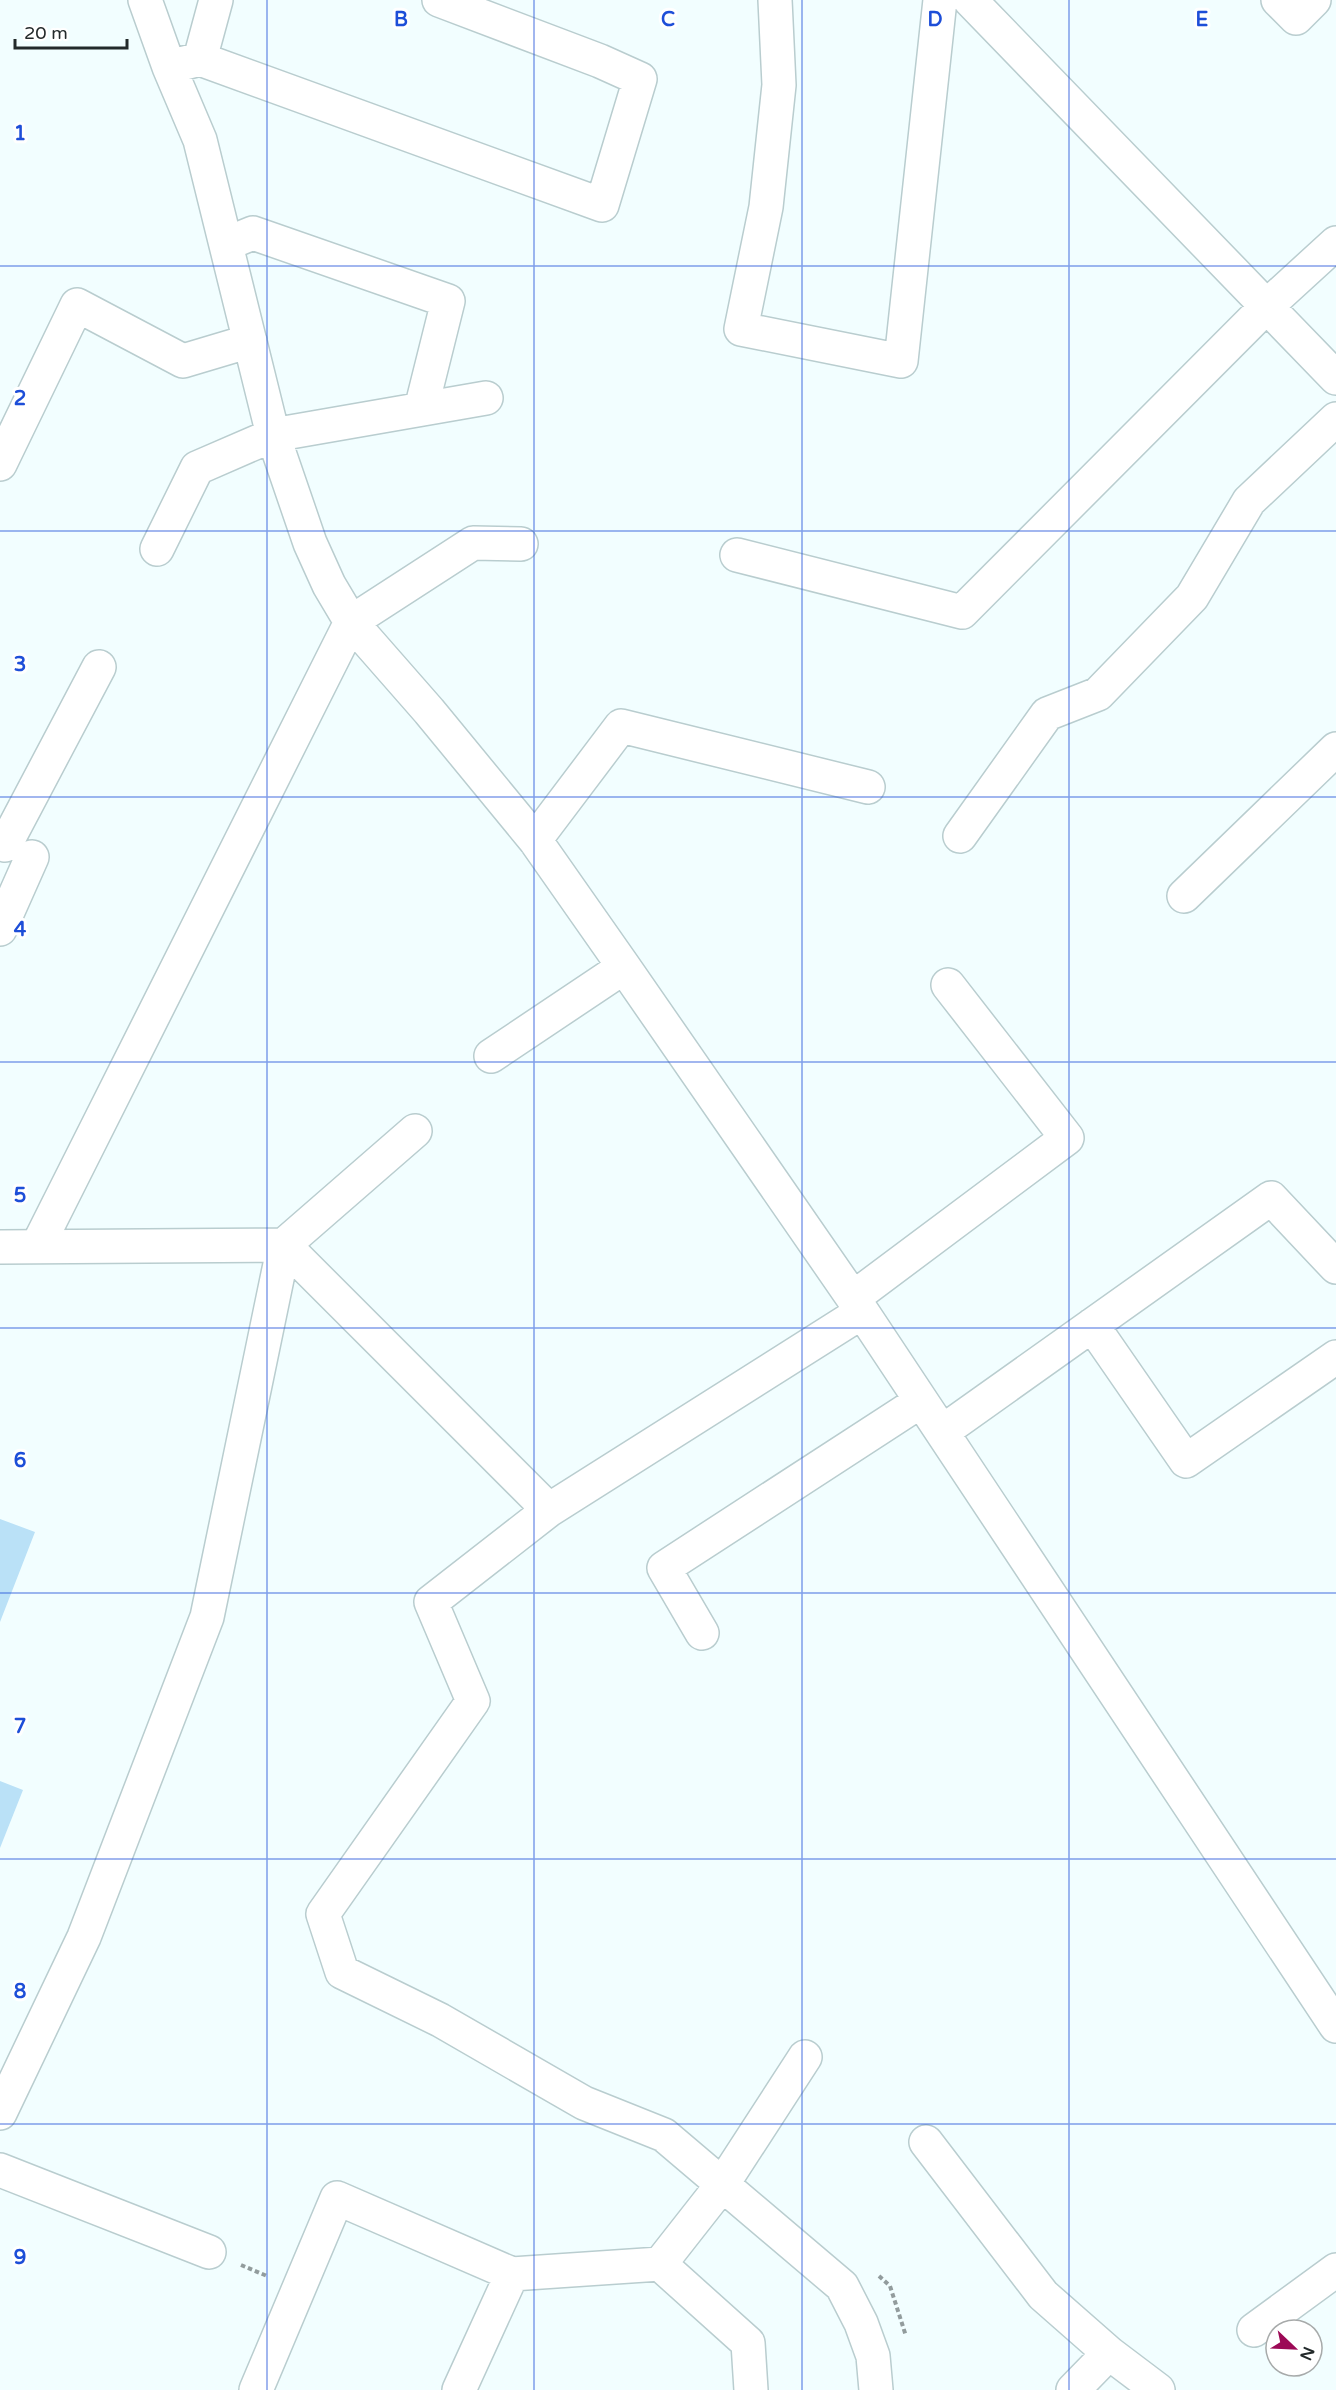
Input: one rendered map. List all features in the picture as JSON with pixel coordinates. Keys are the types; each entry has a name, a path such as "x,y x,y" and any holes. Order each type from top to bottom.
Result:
{"street":[{"path":"146,0 184,63 200,140 273,435 310,543 329,585 351,622 429,711 535,840 624,967 858,1305 1336,2026"},
{"path":"184,63 216,0"},
{"path":"184,63 602,205 640,79 600,61 439,0"},
{"path":"775,0 779,86 766,207 741,329 901,361 940,0"},
{"path":"970,0 1336,378"},
{"path":"1278,0 1296,18 1314,0"},
{"path":"226,244 253,233 448,301 421,409"},
{"path":"737,555 962,612 1267,306 1336,243"},
{"path":"0,464 77,305 183,361 250,341"},
{"path":"157,549 197,468 273,435 486,398"},
{"path":"960,836 1047,714 1098,694 1153,638 1192,597 1250,501 1336,419"},
{"path":"38,1245 351,622 473,543 521,544"},
{"path":"0,929 21,852 99,667"},
{"path":"535,840 621,726 868,787"},
{"path":"1184,896 1336,749"},
{"path":"491,1056 624,967"},
{"path":"876,2390 873,2356 861,2323 842,2286 664,2135 584,2103 440,2020 342,1972 323,1914 473,1701 431,1602 549,1510 858,1305 1067,1138 948,986"},
{"path":"0,2113 84,1937 207,1617 284,1245 415,1131"},
{"path":"942,1432 1271,1198 1336,1267"},
{"path":"0,1246 284,1245 549,1510"},
{"path":"1092,1325 1186,1461 1336,1357"},
{"path":"702,1634 664,1568 921,1401"},
{"path":"660,2264 722,2185 805,2057"},
{"path":"926,2142 1044,2295 1108,2353 1158,2390"},
{"path":"0,2170 209,2252"},
{"path":"256,2390 337,2198 512,2274 660,2264 748,2343 752,2390"},
{"path":"1254,2330 1336,2270"},
{"path":"459,2390 512,2274"},
{"path":"1073,2390 1108,2353"}],"path":[{"path":"209,2252 299,2289"}],"building":[{"path":"0,1519 35,1532 0,1622"},
{"path":"0,1781 23,1790 0,1848"}]}
